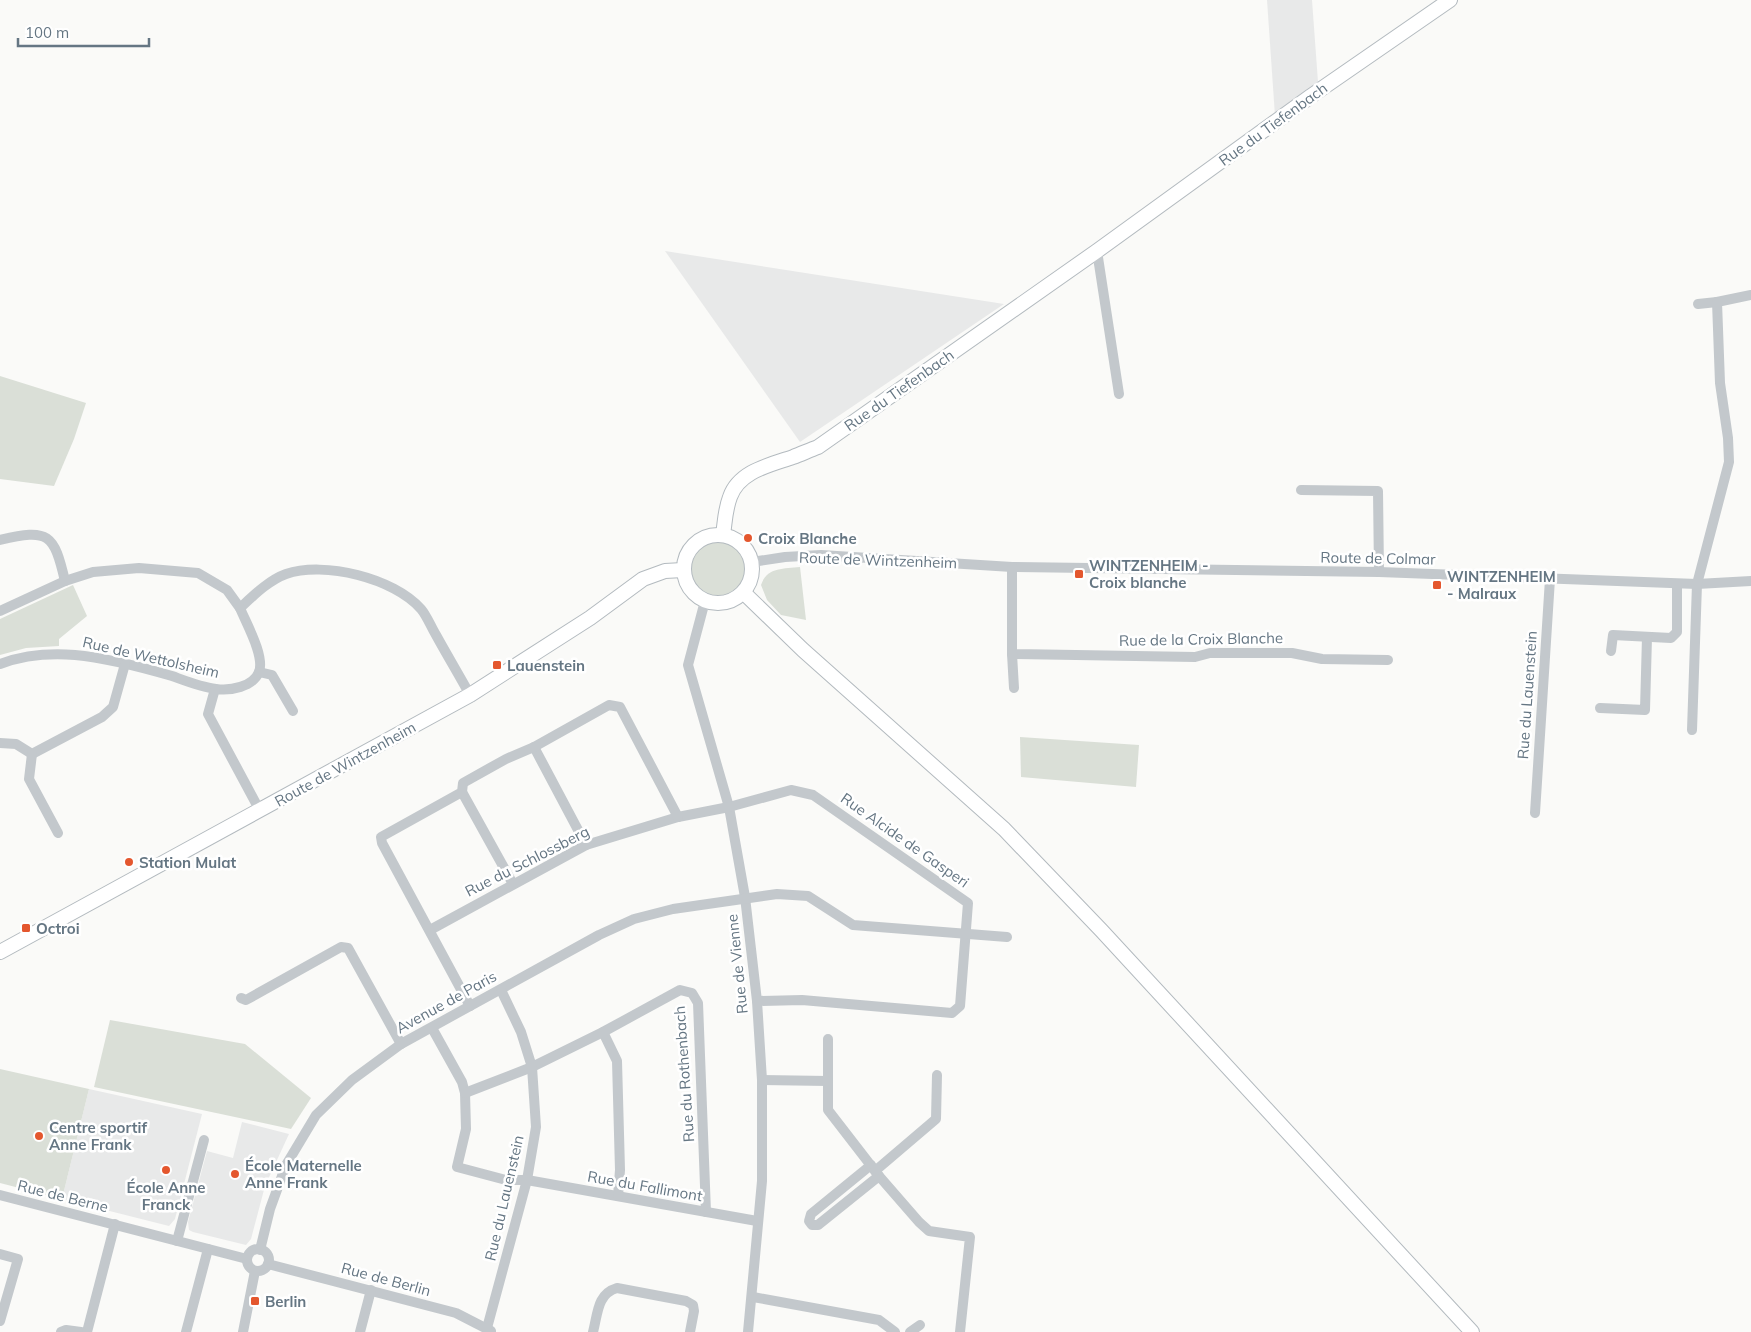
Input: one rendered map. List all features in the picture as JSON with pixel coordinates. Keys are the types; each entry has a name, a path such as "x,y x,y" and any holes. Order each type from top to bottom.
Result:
{"main road":[{"name":"Rue du Tiefenbach","path":"723,535 730,495 743,479 760,468 795,457 818,447 1097,251 1311,96 1450,0"},
{"path":"723,535 738,541 747,550 752,562 751,580 744,593 732,601 719,604 705,602 693,593 686,582 683,570 687,553 697,542 709,536 723,535"},
{"name":"Route de Wintzenheim","path":"0,952 260,811 470,694 590,618 642,580 665,571 683,570"},
{"path":"744,593 803,650 1004,829 1101,930 1472,1332"}],"street":[{"path":"1097,251 1119,394"},
{"path":"1698,304 1751,295"},
{"path":"1692,730 1697,584 1729,462 1728,438 1720,383 1717,302"},
{"path":"1301,490 1378,491 1379,572"},
{"path":"0,540 25,536 45,537 54,544 65,581"},
{"name":"Route de Wintzenheim","path":"752,562 785,557 821,555 1008,567"},
{"path":"1008,567 1014,688"},
{"name":"Route de Colmar","path":"1008,567 1379,572 1677,584 1751,581"},
{"path":"0,610 65,581 93,572 139,568 198,574 226,590 240,608 261,660 259,672 272,675 293,711"},
{"path":"240,608 273,580 285,574 306,570 333,571 363,576 396,588 421,609 470,694"},
{"name":"Rue du Lauenstein","path":"1535,813 1550,580"},
{"path":"1611,651 1613,635 1671,638 1677,632 1677,584"},
{"name":"Rue de Vienne","path":"705,602 688,666 729,807 745,897 757,1001 762,1080 762,1182 748,1332"},
{"path":"1600,708 1645,710 1647,637"},
{"name":"Rue de la Croix Blanche","path":"1012,654 1195,657 1210,653 1292,653 1322,659 1388,660"},
{"name":"Rue de Wettolsheim","path":"0,664 14,659 48,654 76,655 125,664 215,689 238,688 252,682 259,672"},
{"path":"32,754 102,717 113,707 125,664"},
{"path":"215,689 208,714 260,811"},
{"path":"513,884 462,792 463,783 534,747 609,705 620,708 678,817"},
{"path":"0,743 16,744 32,754"},
{"path":"534,747 586,845"},
{"path":"32,754 29,779 58,834"},
{"name":"Rue Alcide de Gasperi","path":"729,807 791,790 813,795 968,902 960,1006 952,1013 802,1000 757,1001"},
{"path":"462,792 381,837 382,843 470,1006"},
{"name":"Rue du Schlossberg","path":"430,930 586,845 678,817 729,807"},
{"name":"Avenue de Paris","path":"260,1250 270,1209 286,1165 316,1115 352,1080 401,1044 599,935 634,920 673,909 745,897 777,894 808,896 853,925 1008,937"},
{"path":"241,998 246,1000 341,947 348,948 401,1044"},
{"name":"Rue du Lauenstein","path":"490,1330 527,1180 536,1127 532,1067 521,1032 501,990"},
{"name":"Rue du Rothenbach","path":"464,1093 532,1067 603,1032 680,990 692,993 698,1003 706,1212"},
{"path":"432,1028 462,1082 464,1093"},
{"path":"603,1032 617,1061 620,1170 618,1196"},
{"path":"828,1039 828,1110 875,1171 929,1231 970,1237 960,1332"},
{"path":"875,1171 811,1214 809,1221 812,1225 818,1225 875,1171 936,1119 937,1075"},
{"path":"762,1080 828,1081"},
{"name":"Rue du Fallimont","path":"464,1093 466,1129 457,1167 506,1180 527,1180 758,1221"},
{"path":"177,1240 204,1140"},
{"name":"Rue de Berne","path":"0,1195 247,1259"},
{"path":"87,1332 115,1224"},
{"path":"186,1332 208,1249"},
{"path":"260,1250 266,1254 268,1264 265,1268 255,1271 249,1267 247,1259 251,1252 260,1250"},
{"path":"0,1254 18,1259 0,1321"},
{"name":"Rue de Berlin","path":"268,1264 456,1313 490,1330"},
{"path":"243,1332 255,1271"},
{"path":"593,1332 602,1297 608,1291 617,1288 686,1301 693,1305 694,1311 690,1332"},
{"path":"360,1332 371,1290"},
{"path":"752,1297 879,1320 895,1332"},
{"path":"910,1332 920,1325"},
{"path":"61,1332 66,1330 81,1332"}],"shaded area":[{"path":"1267,0 1312,0 1318,82 1275,116"},
{"path":"665,251 1004,304 800,442"},
{"path":"0,376 86,403 74,439 54,486 0,479"},
{"path":"718,542 733,547 741,555 746,570 741,585 733,593 718,598 703,593 695,585 690,570 695,555 703,547"},
{"path":"800,567 806,620 781,615 767,600 761,585 771,572"},
{"path":"73,585 87,616 59,639 59,646 26,648 0,655 0,619"},
{"path":"1020,737 1139,745 1136,787 1021,777"},
{"path":"110,1020 245,1044 311,1098 291,1129 94,1087"},
{"name":"Centre sportif Anne Frank","path":"0,1069 89,1089 62,1199 0,1183"},
{"path":"89,1089 202,1114 175,1219 169,1226 62,1199"},
{"name":"École Maternelle Anne Frank","path":"242,1122 289,1134 265,1186 251,1239 246,1245 193,1232 189,1230 188,1222 207,1151 233,1158"}],"place":[{"name":"Croix Blanche","path":"748,538"},
{"name":"WINTZENHEIM - Croix blanche","path":"1079,574"},
{"name":"WINTZENHEIM - Malraux","path":"1437,585"},
{"name":"Lauenstein","path":"497,665"},
{"name":"Station Mulat","path":"129,862"},
{"name":"Octroi","path":"26,928"},
{"name":"Centre sportif Anne Frank","path":"39,1136"},
{"name":"École Anne Franck","path":"166,1170"},
{"name":"École Maternelle Anne Frank","path":"235,1174"},
{"name":"Berlin","path":"255,1301"}]}
